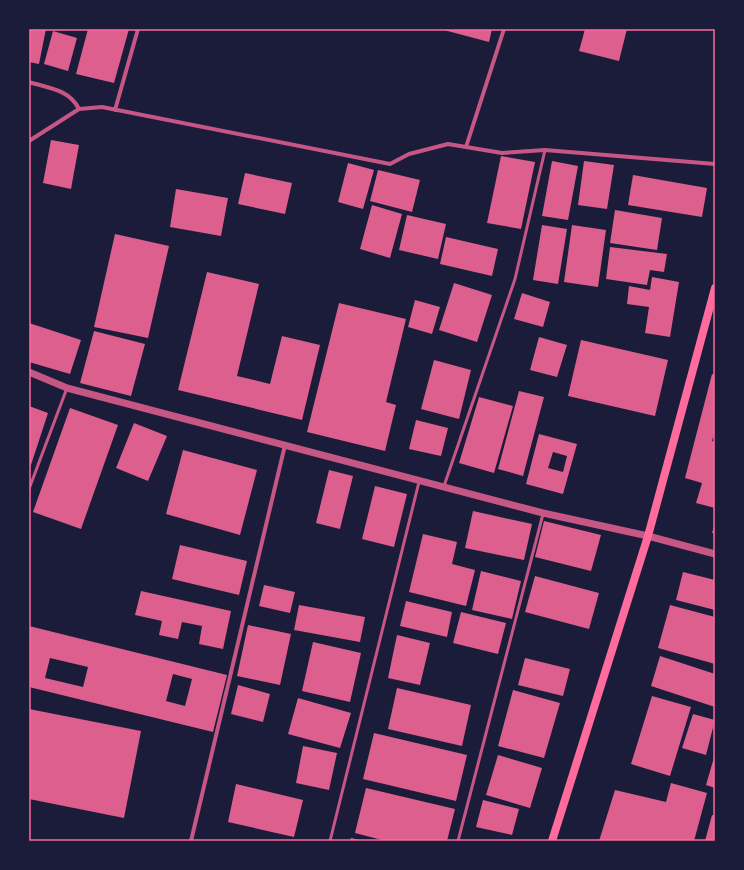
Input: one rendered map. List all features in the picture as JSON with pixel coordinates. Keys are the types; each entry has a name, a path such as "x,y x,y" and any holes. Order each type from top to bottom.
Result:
{"main road":[{"path":"552,841 648,536 715,288"}],"street":[{"path":"115,110 138,29"},
{"path":"466,147 504,29"},
{"path":"29,82 60,91 70,96 79,109"},
{"path":"29,140 79,109 102,108 390,164 409,154 448,144 502,153 545,150 715,164"},
{"path":"29,372 67,388 543,513 648,536 715,554"},
{"path":"191,841 285,445"}],"lane":[{"path":"444,487 515,279 545,150"},
{"path":"29,488 67,388"},
{"path":"330,841 419,481"},
{"path":"458,841 543,513"}],"building":[{"path":"29,29 46,29 39,64 29,62"},
{"path":"88,29 129,29 114,83 76,74"},
{"path":"440,29 492,29 489,42"},
{"path":"585,29 627,29 619,61 579,51"},
{"path":"53,31 77,38 68,71 44,64"},
{"path":"51,140 79,145 71,189 43,183"},
{"path":"501,156 535,162 521,229 487,223"},
{"path":"552,161 578,166 568,220 542,216"},
{"path":"584,161 614,165 607,209 578,205"},
{"path":"348,163 374,170 363,209 338,202"},
{"path":"378,170 420,180 412,212 370,201"},
{"path":"245,173 292,183 285,214 238,204"},
{"path":"633,175 707,188 702,217 628,205"},
{"path":"176,189 228,198 221,236 170,227"},
{"path":"372,205 402,214 390,258 360,249"},
{"path":"615,210 662,218 657,250 610,243"},
{"path":"407,215 446,224 438,259 399,250"},
{"path":"542,225 567,229 558,284 533,280"},
{"path":"572,225 606,230 598,287 564,282"},
{"path":"115,234 169,246 148,338 94,327"},
{"path":"446,237 498,249 492,276 440,264"},
{"path":"610,247 667,254 664,272 650,270 647,285 606,279"},
{"path":"207,272 259,284 237,376 270,384 282,336 320,345 302,420 178,390"},
{"path":"652,277 679,282 670,337 645,333 649,307 627,304 629,286 650,290"},
{"path":"454,283 492,295 477,342 439,330"},
{"path":"522,293 550,302 543,327 514,319"},
{"path":"415,300 440,307 432,334 408,327"},
{"path":"339,303 406,319 386,402 396,405 385,451 307,432"},
{"path":"29,323 81,340 70,374 29,362"},
{"path":"94,331 145,344 131,396 80,383"},
{"path":"539,337 567,345 557,377 530,370"},
{"path":"581,340 668,360 655,416 568,396"},
{"path":"434,360 471,370 459,419 421,409"},
{"path":"712,374 715,375 715,430 712,441 715,442 715,508 696,503 702,483 685,478"},
{"path":"519,391 544,397 523,476 498,469"},
{"path":"479,397 513,406 494,473 459,463"},
{"path":"29,406 48,413 29,471"},
{"path":"70,408 118,425 81,529 33,512"},
{"path":"416,420 448,428 441,456 409,449"},
{"path":"134,423 167,436 148,481 116,468"},
{"path":"539,434 577,444 563,494 526,484","holes":["553,452 567,456 563,472 548,468"]},
{"path":"183,450 257,470 240,535 166,514"},
{"path":"329,470 353,476 340,529 316,523"},
{"path":"375,486 407,494 394,547 362,539"},
{"path":"473,511 532,524 524,560 465,548"},
{"path":"544,521 601,535 591,571 535,557"},
{"path":"715,523 715,533 712,533"},
{"path":"423,534 457,542 452,564 475,570 466,606 409,592"},
{"path":"180,545 247,561 239,595 172,579"},
{"path":"481,571 521,581 512,619 472,610"},
{"path":"683,572 715,580 715,610 676,600"},
{"path":"535,576 599,593 589,629 525,612"},
{"path":"264,585 295,592 290,613 259,606"},
{"path":"141,591 231,611 223,649 199,644 202,626 182,622 178,639 159,635 162,621 135,615"},
{"path":"406,601 452,612 447,637 400,626"},
{"path":"299,605 365,617 360,642 294,630"},
{"path":"670,605 715,617 715,664 658,648"},
{"path":"461,612 506,623 498,654 453,643"},
{"path":"248,625 291,634 280,685 237,676"},
{"path":"29,626 227,675 213,732 29,687","holes":["50,658 88,667 83,687 45,678","173,674 192,679 185,706 166,701"]},
{"path":"397,635 430,643 420,685 388,678"},
{"path":"313,642 361,653 350,702 302,691"},
{"path":"660,656 715,674 715,707 651,686"},
{"path":"525,658 570,669 563,696 518,685"},
{"path":"238,685 270,694 263,722 231,714"},
{"path":"397,688 471,705 462,746 388,729"},
{"path":"513,690 560,703 544,758 498,746"},
{"path":"652,696 691,707 670,776 631,764"},
{"path":"298,698 351,713 340,748 288,734"},
{"path":"29,709 141,731 124,818 29,799"},
{"path":"693,714 715,720 706,755 682,748"},
{"path":"374,733 467,755 456,801 363,779"},
{"path":"303,746 337,753 329,790 296,783"},
{"path":"715,754 715,788 706,785"},
{"path":"498,755 542,768 530,808 486,795"},
{"path":"671,783 707,793 694,841 599,841 615,790 666,802"},
{"path":"236,784 303,800 294,837 228,822"},
{"path":"366,788 455,809 447,841 386,841 355,833"},
{"path":"483,800 519,809 512,835 476,827"},
{"path":"712,815 715,816 715,841 705,841"},
{"path":"351,838 360,840 360,841 350,841"}]}
